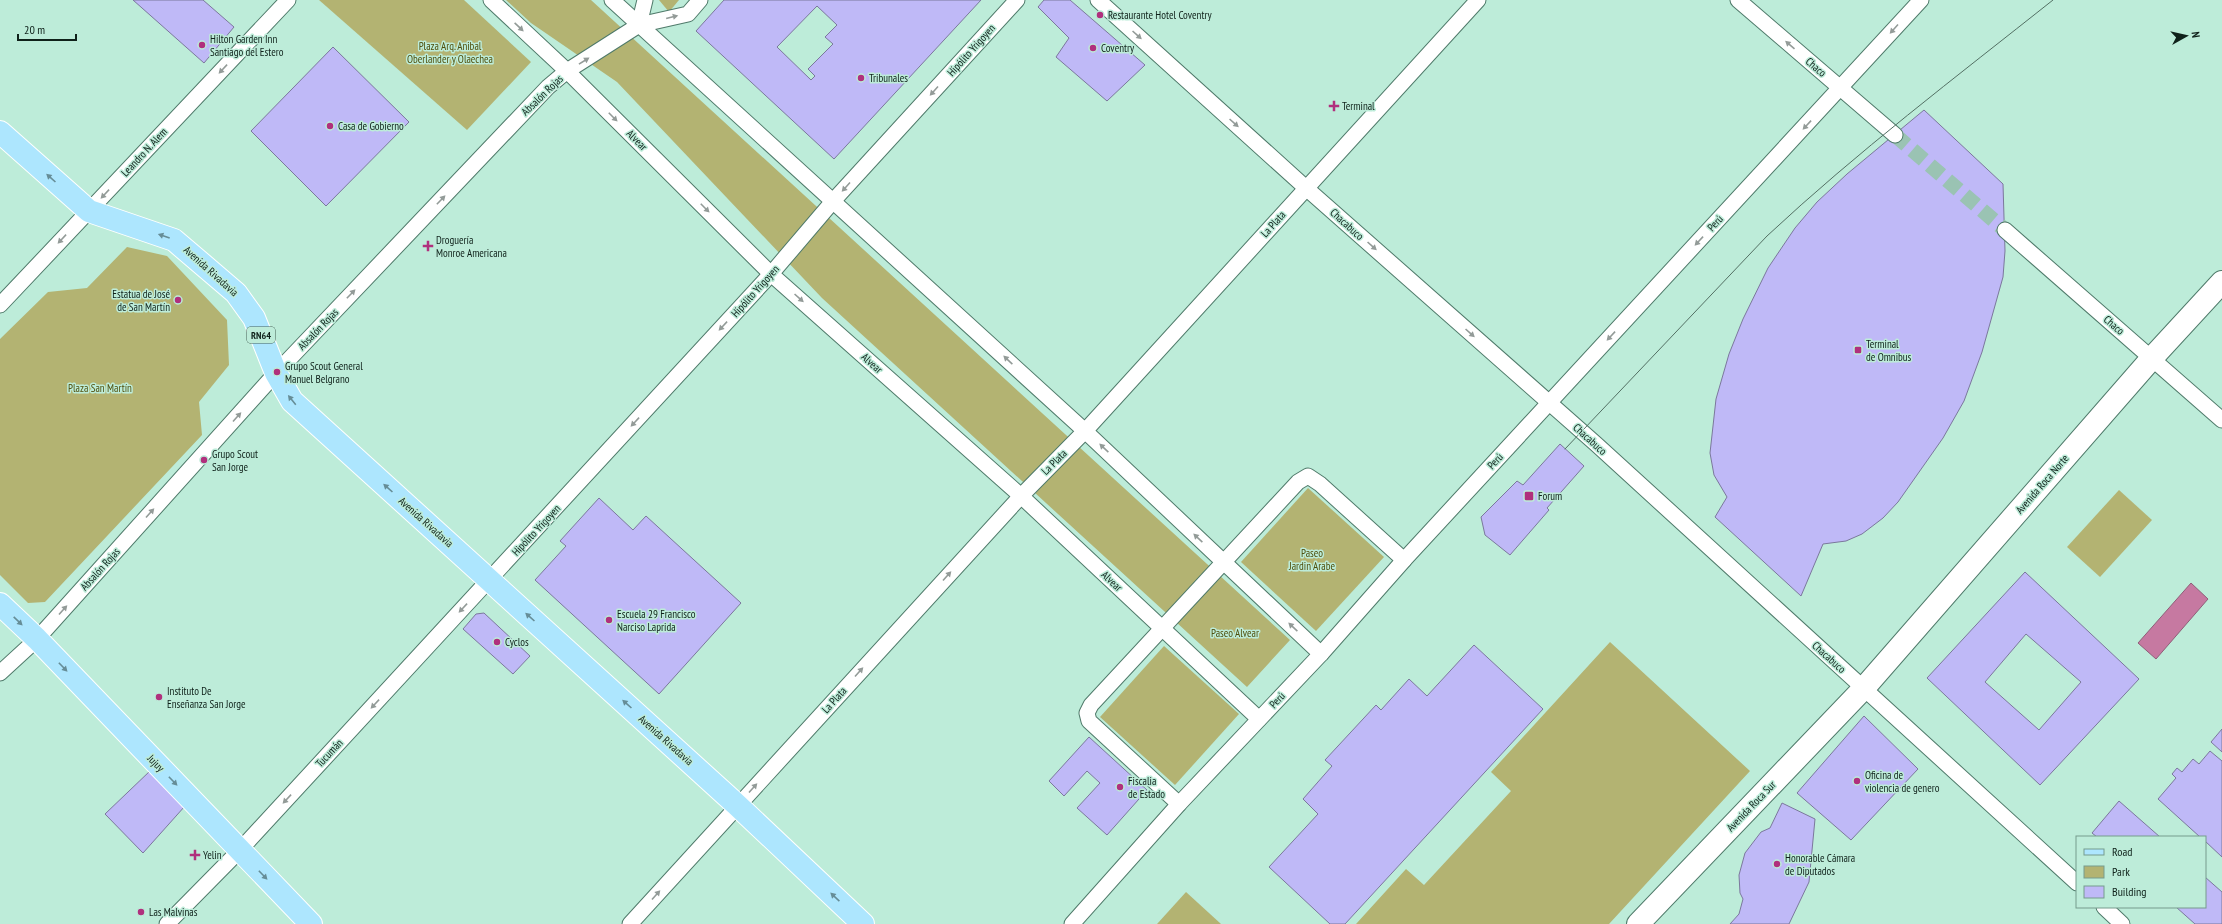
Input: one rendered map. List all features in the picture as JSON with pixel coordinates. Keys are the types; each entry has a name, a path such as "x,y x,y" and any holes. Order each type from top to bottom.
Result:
{"main road":[{"name":"Avenida Rivadavia","path":"0,132 89,211 166,237 183,246 236,293 254,318 276,373 292,401 490,579 737,805 863,924"},
{"name":"Avenida Roca Norte","path":"1864,688 2152,358 2222,282"},
{"name":"Jujuy","path":"0,604 36,639 311,924"},
{"name":"Avenida Roca Sur","path":"1638,924 1864,688"}],"street":[{"name":"Leandro N. Alem","path":"0,305 288,0"},
{"name":"Alvear","path":"491,0 567,71 772,274 1021,496 1259,719"},
{"path":"612,0 834,200 1085,431 1321,654"},
{"path":"639,25 645,0"},
{"name":"Absalón Rojas","path":"0,673 36,639 276,373 543,92 567,71 639,25 688,14 700,0"},
{"name":"Hipólito Yrigoyen","path":"490,579 772,274 834,200 1017,0"},
{"name":"Chacabuco","path":"1098,0 1306,188 1549,402 2076,881"},
{"name":"La Plata","path":"630,924 737,805 1021,496 1085,431 1478,0"},
{"name":"Chaco","path":"1738,0 1840,89 1895,134"},
{"name":"Perú","path":"1072,924 1179,804 1321,654 1404,560 1921,0"},
{"name":"Chaco","path":"2005,230 2222,420"},
{"path":"1179,804 1089,721 1087,713 1091,705 1298,482 1308,476 1320,484 1404,560"},
{"name":"Tucumán","path":"167,924 239,850 490,579"},
{"path":"2105,908 2122,924"}],"green space":[{"name":"Plaza Arq. Anibal Oberlander y Olaechea","path":"319,0 464,0 531,62 467,130"},
{"name":"Paseo Alvear","path":"506,0 591,0 1290,640 1247,687 822,298 617,82 531,23"},
{"path":"659,0 679,0 669,12"},
{"name":"Plaza San Martín","path":"127,247 167,256 227,320 229,365 199,402 202,435 45,602 28,603 0,575 0,339 48,292 87,288"},
{"name":"Paseo Jardin Arabe","path":"1308,488 1384,557 1316,631 1241,562"},
{"path":"2119,490 2152,520 2100,577 2067,547"},
{"path":"1610,642 1750,771 1609,924 1356,924 1406,869 1424,885 1511,791 1491,772"},
{"path":"1164,646 1239,714 1175,785 1100,717"},
{"path":"1186,892 1221,924 1157,924"}],"shaded area":[{"path":"2191,583 2208,599 2156,659 2138,643"}],"building":[{"name":"Hilton Garden Inn Santiago del Estero","path":"133,0 203,0 234,27 204,63"},
{"name":"Tribunales","path":"724,0 981,0 834,159 696,31","holes":["817,6 837,25 825,37 833,44 808,69 815,76 811,80 777,47"]},
{"name":"Coventry","path":"1044,0 1070,0 1145,65 1107,101 1056,57 1069,38 1038,7"},
{"name":"Casa de Gobierno","path":"333,47 409,122 326,206 251,131"},
{"path":"1924,110 2003,184 2005,251 2003,277 1982,352 1964,401 1943,438 1898,502 1883,518 1862,534 1846,541 1823,544 1801,596 1715,517 1727,497 1714,475 1710,453 1716,399 1729,354 1743,319 1768,268 1795,228 1817,202 1847,174"},
{"name":"Forum","path":"1560,444 1584,466 1547,508 1549,510 1510,555 1485,535 1481,517 1517,481 1523,485"},
{"path":"599,498 633,530 646,516 741,603 659,694 535,580 566,546 560,541"},
{"path":"2025,572 2139,679 2040,785 1927,678","holes":["2026,634 2081,682 2039,730 1985,682"]},
{"name":"Cyclos","path":"484,613 530,656 513,674 463,629 476,614"},
{"path":"1474,645 1543,709 1345,924 1330,924 1269,867 1318,814 1303,799 1332,766 1325,760 1376,705 1381,710 1409,679 1427,696"},
{"name":"Oficina de violencia de genero","path":"1864,716 1918,769 1851,840 1797,793"},
{"path":"2222,729 2222,752 2211,742"},
{"name":"Fiscalia de Estado","path":"1089,737 1147,790 1107,835 1077,808 1100,783 1087,771 1064,796 1049,781"},
{"path":"2210,751 2222,761 2222,857 2206,842 2206,836 2199,836 2158,799 2176,778 2172,774 2177,768 2182,772 2193,759 2199,764"},
{"path":"151,770 185,806 143,853 105,814"},
{"path":"2119,801 2159,836 2096,836 2092,833"},
{"name":"Honorable Cámara de Diputados","path":"1782,803 1815,819 1809,882 1789,924 1730,924 1739,914 1743,899 1740,893 1739,875 1745,853 1761,832 1770,828"},
{"path":"2206,878 2222,892 2222,924 2195,924 2177,908 2206,908"}],"tunnel":[{"path":"1895,135 2005,230"}],"tram line":[{"path":"1565,449 1767,236 1871,145 2053,0"}],"place":[{"name":"Restaurante Hotel Coventry","path":"1100,15"},
{"name":"Hilton Garden Inn Santiago del Estero","path":"202,45"},
{"name":"Coventry","path":"1093,48"},
{"name":"Tribunales","path":"861,78"},
{"name":"Terminal","path":"1334,106"},
{"name":"Casa de Gobierno","path":"330,126"},
{"name":"Droguería Monroe Americana","path":"428,246"},
{"name":"Estatua de José de San Martín","path":"178,300"},
{"name":"Terminal de Omnibus","path":"1858,350"},
{"name":"Grupo Scout General Manuel Belgrano","path":"277,372"},
{"name":"Grupo Scout San Jorge","path":"204,460"},
{"name":"Forum","path":"1529,496"},
{"name":"Escuela 29 Francisco Narciso Laprida","path":"609,620"},
{"name":"Cyclos","path":"497,642"},
{"name":"Instituto De Enseñanza San Jorge","path":"159,697"},
{"name":"Oficina de violencia de genero","path":"1857,781"},
{"name":"Fiscalia de Estado","path":"1120,787"},
{"name":"Yelin","path":"195,855"},
{"name":"Honorable Cámara de Diputados","path":"1777,864"},
{"name":"Las Malvinas","path":"141,912"}]}
